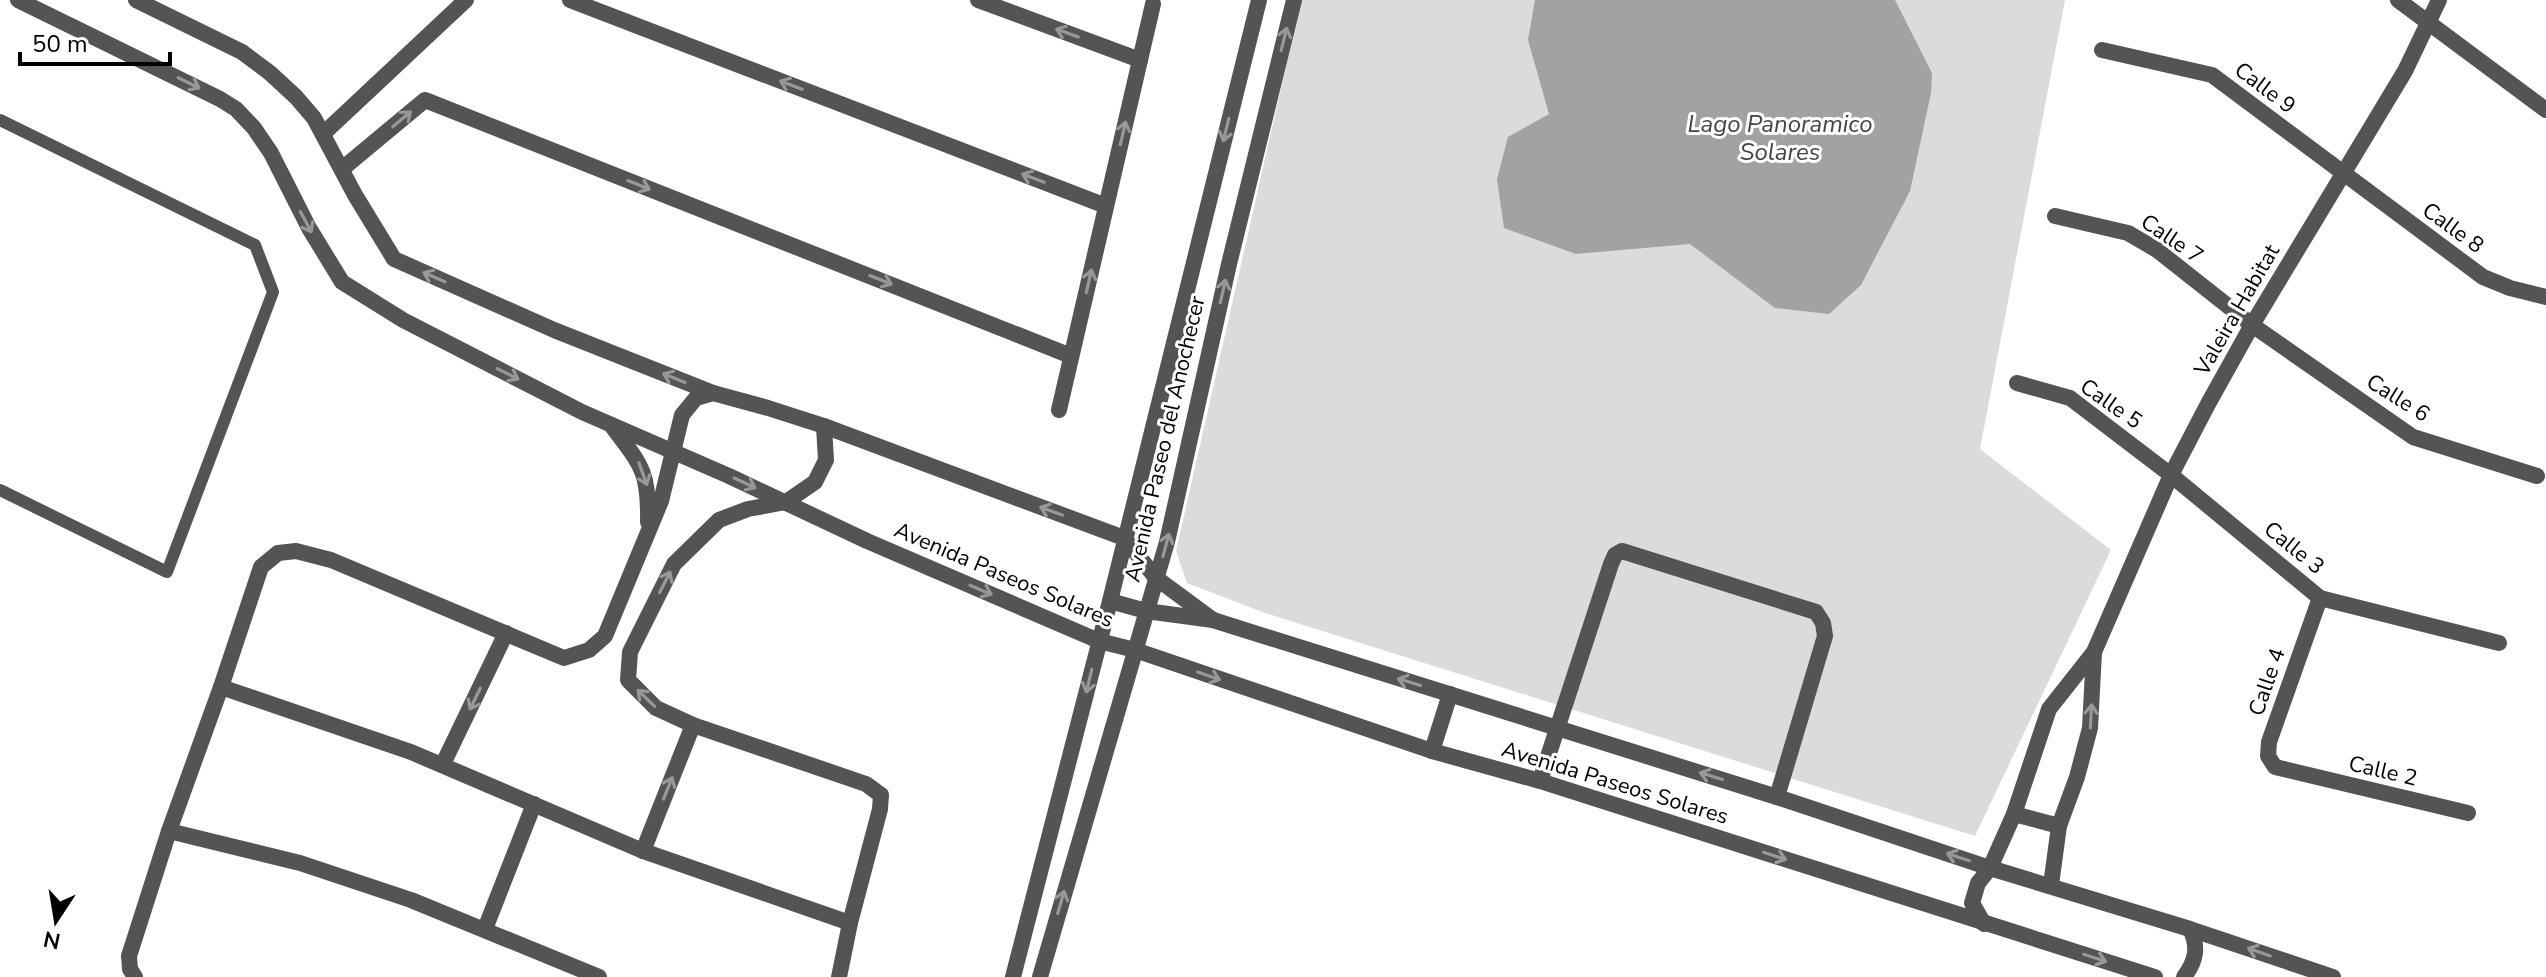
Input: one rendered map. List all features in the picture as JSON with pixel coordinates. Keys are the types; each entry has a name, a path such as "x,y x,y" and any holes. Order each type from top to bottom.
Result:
{"street":[{"name":"Avenida Paseos Solares","path":"18,0 236,109 271,153 309,228 342,282 403,320 582,412 867,541 1099,641 1135,650 1432,751 1540,781 2132,973 2155,977"},
{"path":"136,0 251,59 296,97 314,118 394,259 554,330 713,393 824,426 1124,538"},
{"path":"323,134 466,0"},
{"path":"570,0 1106,206"},
{"path":"978,0 1140,60"},
{"name":"Avenida Paseo del Anochecer","path":"1013,977 1259,0"},
{"name":"Avenida Paseo del Anochecer","path":"1040,977 1167,542 1229,264 1294,0"},
{"path":"2398,0 2546,110"},
{"name":"Valeira Habitat","path":"1984,924 1972,903 1978,883 1990,868 2014,814 2049,709 2094,652 2171,475 2252,325 2405,71 2439,0"},
{"path":"1059,410 1153,4"},
{"name":"Calle 9","path":"2102,50 2212,75 2344,175"},
{"path":"342,169 425,100 1071,356"},
{"name":"Calle 8","path":"2344,175 2483,277 2546,297"},
{"name":"Calle 7","path":"2055,216 2128,233 2157,250 2252,325"},
{"name":"Calle 6","path":"2252,325 2413,437 2537,476"},
{"name":"Calle 5","path":"2017,383 2070,398 2171,475"},
{"path":"135,977 130,969 129,956 261,567 278,553 296,551 331,560 564,658 589,650 605,636 661,501 682,415 696,398 713,393"},
{"path":"610,424 642,465 649,491 647,533"},
{"path":"824,426 826,460 815,482 786,502 748,509 719,520 674,564 630,652 628,680 656,708 693,725 866,784 881,795 839,977"},
{"name":"Calle 3","path":"2171,475 2320,598 2499,643"},
{"name":"Avenida Paseos Solares","path":"1124,538 1156,578 1213,620"},
{"path":"1540,781 1615,555 1622,551 1816,612 1823,623 1825,636 1777,797"},
{"name":"Calle 4","path":"2288,772 2275,767 2268,756 2269,742 2320,598"},
{"name":"Avenida Paseos Solares","path":"1110,601 1146,611 1213,620 1777,797 2333,977"},
{"path":"443,764 506,633"},
{"name":"Valeira Habitat","path":"2051,885 2059,826 2090,728 2094,652"},
{"path":"221,687 443,764 643,851 850,923"},
{"path":"1432,751 1450,694"},
{"path":"643,851 693,725"},
{"name":"Calle 2","path":"2288,772 2468,813"},
{"path":"485,929 534,804"},
{"path":"2014,814 2059,826"},
{"path":"169,831 300,863 411,900 599,977"},
{"path":"2184,977 2196,953 2196,941 2190,929"}],"lane":[{"path":"0,120 255,245 273,292 167,572 0,490"}],"shaded area":[{"path":"1301,0 2065,0 1980,449 2111,550 1975,836 1265,613 1187,583 1176,551"}],"water":[{"name":"Lago Panoramico Solares","path":"1535,0 1895,0 1932,73 1931,93 1910,191 1861,285 1829,314 1775,308 1690,244 1576,254 1504,228 1497,179 1508,137 1549,114 1528,40"}]}
